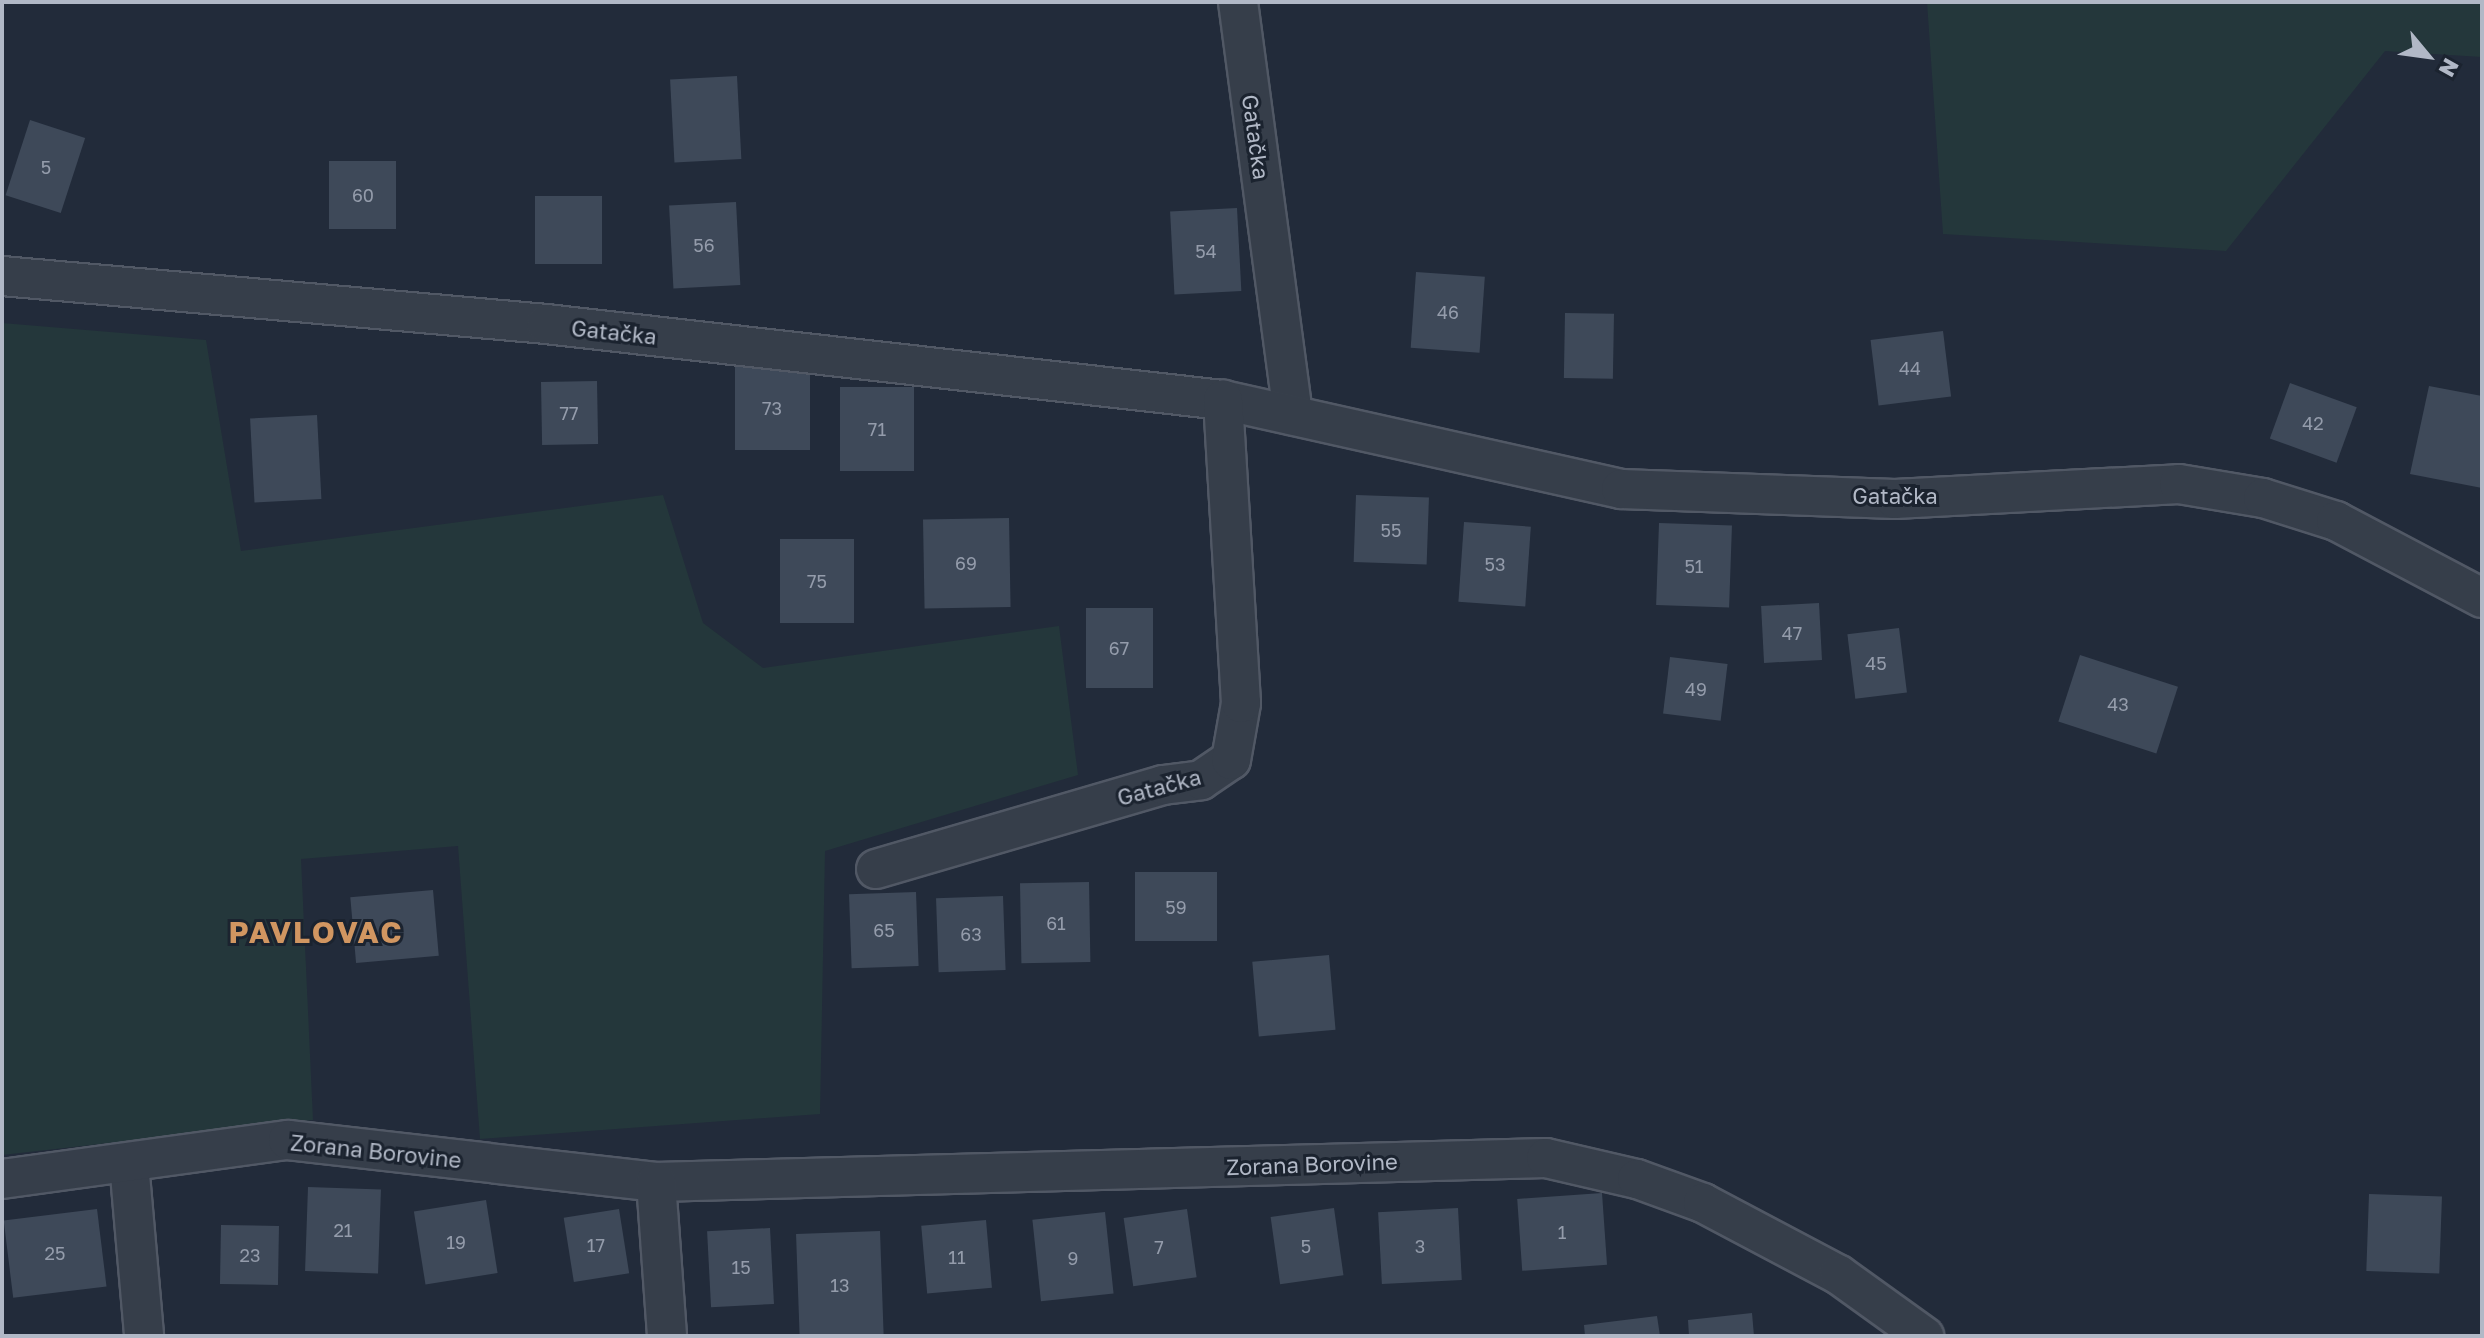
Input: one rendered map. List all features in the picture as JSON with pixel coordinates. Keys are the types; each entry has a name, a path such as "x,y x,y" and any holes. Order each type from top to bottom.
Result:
{"street":[{"name":"Gatačka","path":"1238,2 1293,415"},
{"name":"Gatačka","path":"2,276 546,324 1223,400 1621,489 1895,499 2179,484 2263,498 2336,521 2482,598"},
{"name":"Gatačka","path":"876,869 1163,785 1201,780 1231,760 1241,703 1223,400"},
{"name":"Zorana Borovine","path":"2,1179 288,1140 656,1182 1546,1158 1637,1179 1703,1203 1839,1275 1924,1336"},
{"path":"129,1163 144,1336"},
{"path":"656,1182 667,1336"}],"green space":[{"path":"1927,2 2482,2 2482,57 2385,51 2226,251 1943,234"},
{"path":"2,323 206,340 241,551 663,495 703,623 763,668 1059,626 1078,775 825,851 820,1114 480,1139 458,846 301,859 313,1120 2,1155"}],"building":[{"path":"737,76 741,159 674,162 670,80"},
{"path":"30,120 85,138 61,213 6,195"},
{"path":"329,161 396,161 396,229 329,229"},
{"path":"535,196 602,196 602,264 535,264"},
{"path":"736,202 740,285 673,288 669,206"},
{"path":"1237,208 1241,291 1174,294 1170,212"},
{"path":"1416,272 1485,277 1480,353 1411,348"},
{"path":"1565,313 1614,314 1613,379 1564,378"},
{"path":"1943,331 1951,397 1879,405 1871,340"},
{"path":"735,366 810,366 810,450 735,450"},
{"path":"597,381 598,444 542,445 541,382"},
{"path":"2290,383 2357,407 2337,463 2270,438"},
{"path":"2429,386 2482,396 2482,488 2410,474"},
{"path":"840,387 914,387 914,471 840,471"},
{"path":"317,415 321,499 254,502 250,419"},
{"path":"1356,495 1429,498 1427,565 1354,562"},
{"path":"1009,518 1011,607 925,608 923,520"},
{"path":"1464,522 1531,527 1525,606 1458,602"},
{"path":"1659,523 1732,526 1729,607 1656,605"},
{"path":"780,539 854,539 854,623 780,623"},
{"path":"1819,603 1822,660 1764,663 1761,606"},
{"path":"1086,608 1153,608 1153,688 1086,688"},
{"path":"1899,628 1907,693 1855,699 1847,634"},
{"path":"2080,655 2178,687 2156,753 2058,722"},
{"path":"1670,657 1728,664 1721,721 1663,714"},
{"path":"1135,872 1217,872 1217,941 1135,941"},
{"path":"1089,882 1090,962 1021,963 1020,883"},
{"path":"433,890 439,956 356,963 350,897"},
{"path":"916,892 919,966 852,968 849,894"},
{"path":"1003,896 1006,970 939,972 936,898"},
{"path":"1329,955 1336,1030 1259,1036 1252,962"},
{"path":"308,1187 381,1190 378,1273 305,1271"},
{"path":"1602,1193 1607,1265 1522,1271 1517,1199"},
{"path":"2369,1194 2442,1197 2439,1274 2366,1271"},
{"path":"486,1200 498,1273 425,1285 414,1211"},
{"path":"1334,1208 1343,1275 1280,1284 1271,1217"},
{"path":"1458,1208 1462,1280 1382,1284 1378,1212"},
{"path":"97,1209 107,1286 13,1298 4,1220"},
{"path":"619,1209 629,1273 574,1282 564,1218"},
{"path":"1187,1209 1197,1277 1133,1286 1124,1218"},
{"path":"1105,1212 1114,1294 1041,1301 1032,1220"},
{"path":"986,1220 992,1288 927,1293 921,1226"},
{"path":"221,1225 279,1226 278,1285 220,1284"},
{"path":"770,1228 774,1304 711,1307 707,1231"},
{"path":"880,1231 884,1336 800,1336 796,1234"},
{"path":"1752,1313 1754,1336 1689,1336 1688,1320"},
{"path":"1657,1316 1660,1336 1585,1336 1584,1325"}],"district":[{"name":"PAVLOVAC","path":"316,932"}]}
